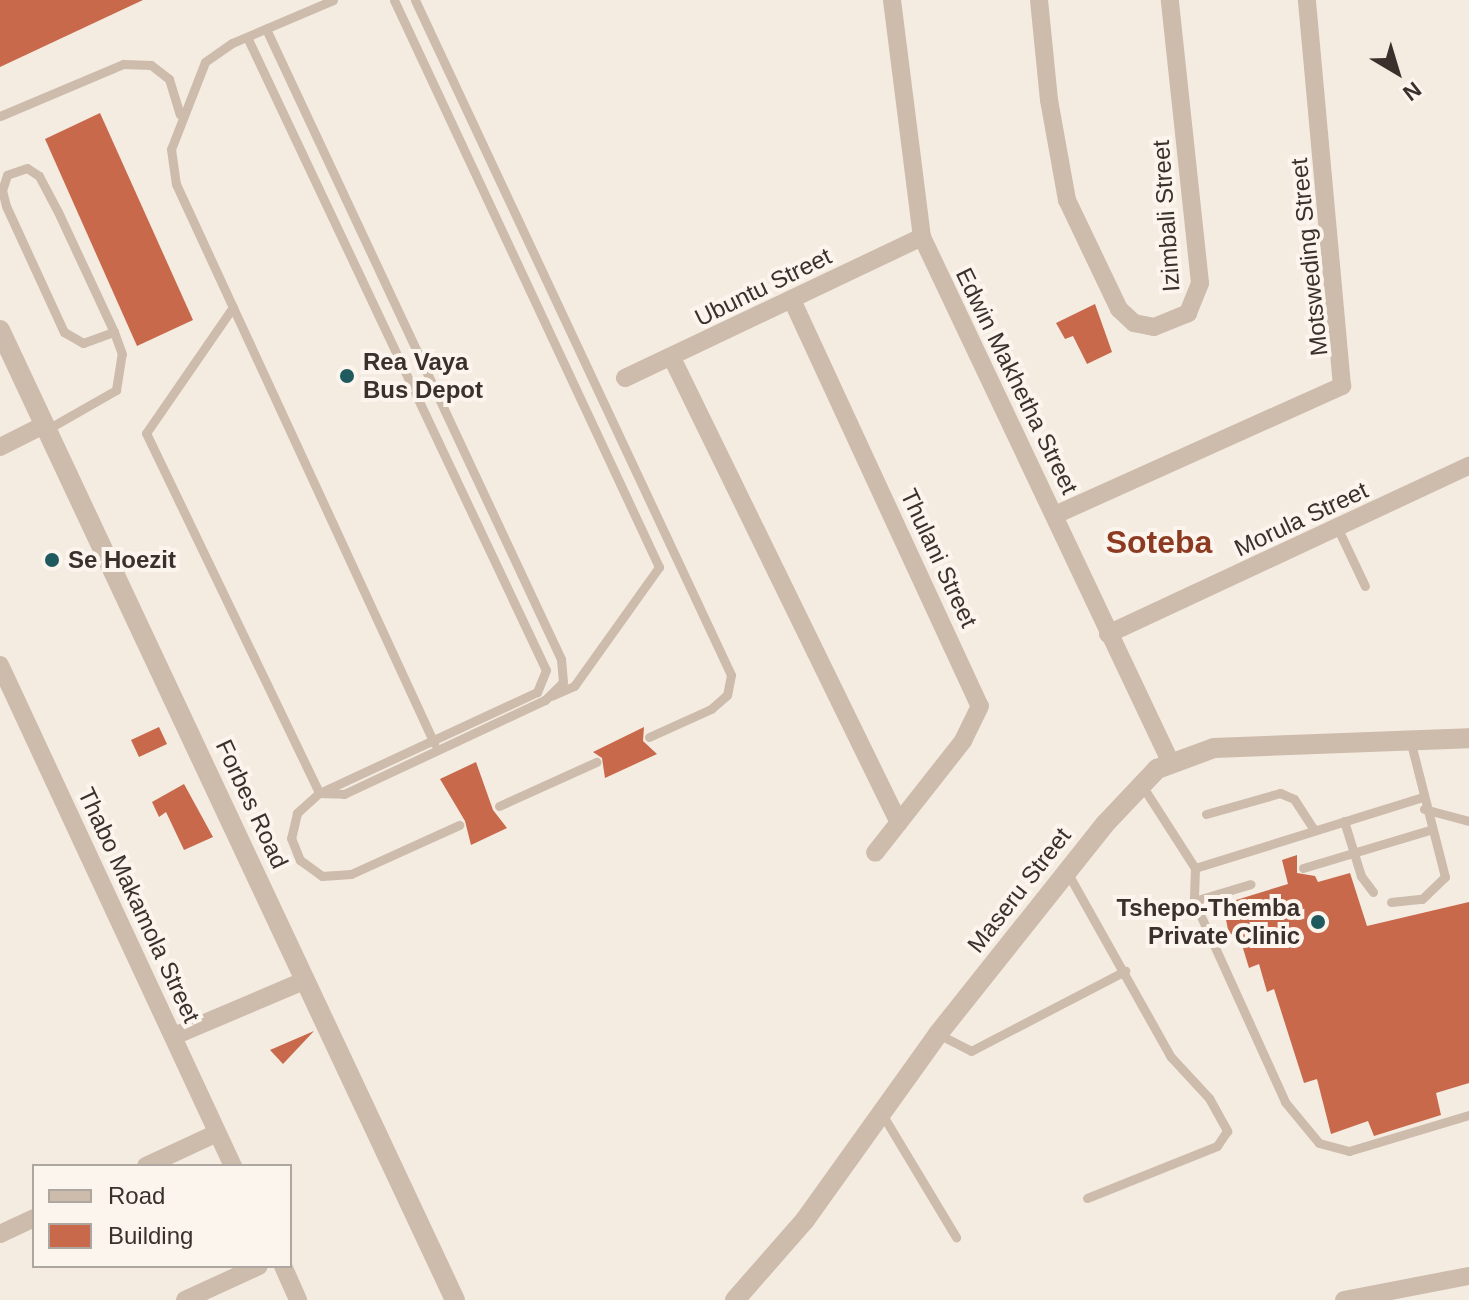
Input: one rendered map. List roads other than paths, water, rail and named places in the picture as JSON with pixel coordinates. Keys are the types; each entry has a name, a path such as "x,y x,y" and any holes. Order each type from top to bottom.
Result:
{"street":[{"name":"Edwin Makhetha Street","path":"892,0 922,237 1170,761"},
{"name":"Izimbali Street","path":"1039,0 1067,200 1119,309 1134,323 1154,327 1188,313 1200,283 1170,0"},
{"name":"Motsweding Street","path":"1055,515 1342,386 1307,0"},
{"name":"Ubuntu Street","path":"625,378 922,237"},
{"name":"Thulani Street","path":"792,300 980,706 971,731 875,853"},
{"name":"Forbes Road","path":"0,330 455,1300"},
{"path":"672,358 899,823"},
{"path":"0,447 45,427"},
{"name":"Morula Street","path":"1108,634 1469,466"},
{"name":"Thabo Makamola Street","path":"0,665 232,1164"},
{"name":"Maseru Street","path":"735,1300 805,1220 938,1034 1067,872 1141,784 1170,761 1214,748 1411,744 1469,738"},
{"path":"174,1036 306,980"},
{"path":"150,1164 217,1133"},
{"path":"0,1234 32,1219"},
{"path":"185,1300 255,1268"},
{"path":"284,1268 298,1300"},
{"path":"1344,1300 1469,1276"}],"lane":[{"path":"333,0 312,5 205,62 180,117 171,149 176,184 435,745"},
{"path":"394,0 659,567 574,686 435,745"},
{"path":"415,0 731,675 727,695 711,709 649,737"},
{"path":"266,29 561,659 563,682 545,700"},
{"path":"247,37 546,670 537,692 344,794 319,793 297,813 291,838 300,860 322,876 351,874 459,825"},
{"path":"0,116 123,64 151,65 169,79 180,117"},
{"path":"45,427 116,390 124,368 114,332 39,176 27,168 7,175 2,190 6,206 64,332 83,343 114,332"},
{"path":"233,307 146,433 319,793"},
{"path":"1338,529 1365,586"},
{"path":"1391,902 1422,899 1440,887 1445,877 1420,798 1411,744"},
{"path":"499,806 596,762"},
{"path":"1141,784 1195,868 1194,901 1285,1102 1319,1143 1349,1151 1469,1115"},
{"path":"1206,814 1280,793 1294,799 1313,828"},
{"path":"1195,868 1313,828 1420,798"},
{"path":"1424,809 1469,821"},
{"path":"1344,821 1354,854 1373,892"},
{"path":"1303,868 1430,830"},
{"path":"1067,872 1171,1057 1209,1098 1227,1131 1217,1146 1087,1198"},
{"path":"1194,901 1251,884"},
{"path":"938,1034 971,1051 1125,971"},
{"path":"881,1111 956,1237"}],"place":[{"name":"Rea Vaya Bus Depot","path":"347,376"},
{"name":"Se Hoezit","path":"52,560"},
{"name":"Tshepo-Themba Private Clinic","path":"1318,922"}],"district":[{"name":"Soteba","path":"1159,542"}]}
